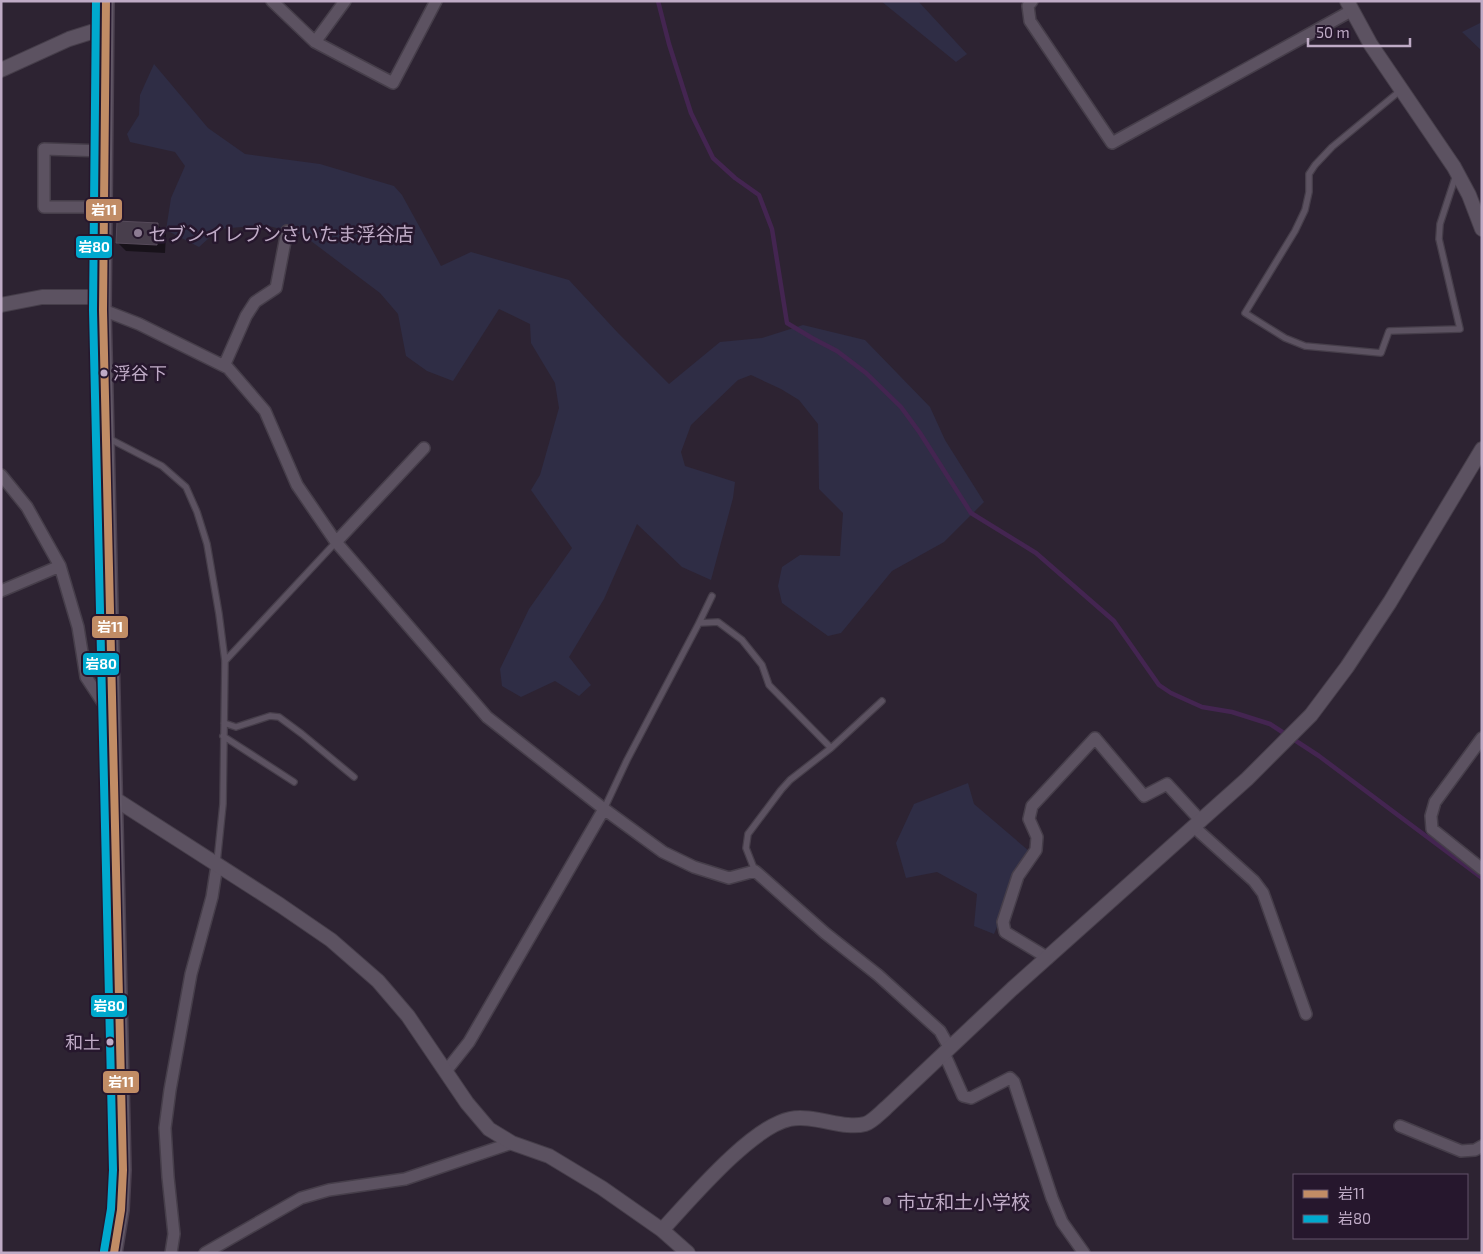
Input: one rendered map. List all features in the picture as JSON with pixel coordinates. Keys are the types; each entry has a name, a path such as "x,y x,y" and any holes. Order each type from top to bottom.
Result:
{"main road":[{"path":"106,1 104,28 102,303 123,1170 121,1210 114,1253"}],"street":[{"path":"272,1 315,42 393,83 436,1"},
{"path":"315,42 345,1"},
{"path":"1032,1 1028,6 1030,21 1112,143 1349,6 1371,45 1457,172 1469,195 1482,229"},
{"path":"1,70 69,39 104,28"},
{"path":"103,207 44,207 44,149 104,151"},
{"path":"224,366 246,316 255,302 276,288 287,231"},
{"path":"1,305 42,297 102,303 139,324 228,368 265,411 297,485 336,542 487,718 604,810 663,852 678,860 730,878 755,870 825,933 878,975 940,1031 964,1096 971,1098 1010,1078 1014,1082 1052,1198 1062,1222 1084,1253"},
{"path":"336,542 424,448"},
{"path":"662,1230 737,1152 766,1128 790,1119 813,1118 852,1125 866,1124 886,1108 946,1050 1247,780 1317,707 1347,667 1390,602 1482,449"},
{"path":"1,475 27,507 60,566 78,627 86,677 113,718"},
{"path":"1,591 60,566"},
{"path":"1048,958 1005,932 1002,922 1018,876 1036,850 1036,837 1029,819 1032,806 1095,738 1144,796 1168,784 1197,824 1254,881 1263,893 1306,1014"},
{"path":"1482,738 1435,802 1431,816 1432,829 1482,869"},
{"path":"115,799 280,905 330,940 378,981 408,1016 468,1103 490,1129 512,1143 549,1156 602,1188 662,1230 685,1252"},
{"path":"446,1071 469,1042 604,810"},
{"path":"171,1253 174,1234 165,1128 191,974 212,897 217,864"},
{"path":"1400,1126 1461,1151 1475,1150 1482,1146"},
{"path":"205,1253 301,1198 329,1190 405,1179 512,1143"}],"lane":[{"path":"1402,90 1332,147 1315,166 1310,174 1305,210 1295,231 1245,313 1286,338 1305,346 1381,353 1389,331 1460,329 1439,239 1440,224 1457,172"},
{"path":"106,437 162,466 186,487 197,512 206,544 219,614 225,661 223,804 217,864"},
{"path":"225,661 336,542"},
{"path":"604,810 627,760 700,623 712,596"},
{"path":"700,623 718,622 742,640 762,665 769,685 831,748"},
{"path":"755,870 746,848 748,834 790,780 831,748 882,701"},
{"path":"224,723 236,727 270,716 279,717 354,777"},
{"path":"223,736 294,782"}],"shaded area":[{"path":"881,1 918,1 967,54 956,62"},
{"path":"1482,22 1482,51 1462,32"},
{"path":"154,64 208,128 245,154 320,164 394,186 402,195 441,266 471,252 569,280 669,384 720,342 762,338 803,325 865,340 930,407 945,440 984,502 944,542 892,571 841,633 828,636 782,603 778,586 782,567 800,555 840,556 843,513 819,489 818,424 799,400 781,389 751,375 738,380 691,425 681,452 685,466 735,482 733,498 711,580 682,567 637,524 604,599 569,657 591,685 579,696 555,681 521,697 502,686 500,669 529,609 572,548 531,490 540,475 559,408 555,383 531,343 530,324 499,309 453,381 427,371 406,356 398,314 380,293 303,235 265,225 219,229 199,247 166,230 171,198 185,166 175,152 130,142 127,134 139,115 140,95"},
{"path":"968,783 974,804 1029,851 994,934 974,926 977,894 937,872 906,878 896,843 914,804"}],"building":[{"path":"117,221 158,223 157,245 116,243"}],"waterway":[{"path":"658,1 669,44 691,113 713,158 735,178 759,195 772,229 787,323 837,351 866,373 901,407 920,433 971,513 1036,553 1114,621 1159,685 1171,693 1202,707 1232,712 1270,724 1319,756 1482,878"}],"transit line":[{"name":"岩80","path":"96,1 93,310 113,1170 111,1209 104,1251"},
{"name":"岩11","path":"106,1 103,310 123,1170 121,1210 114,1253"}],"place":[{"name":"セブンイレブンさいたま浮谷店","path":"138,233"},
{"name":"浮谷下","path":"104,373"},
{"name":"和土","path":"110,1042"},
{"name":"市立和土小学校","path":"887,1201"}]}
